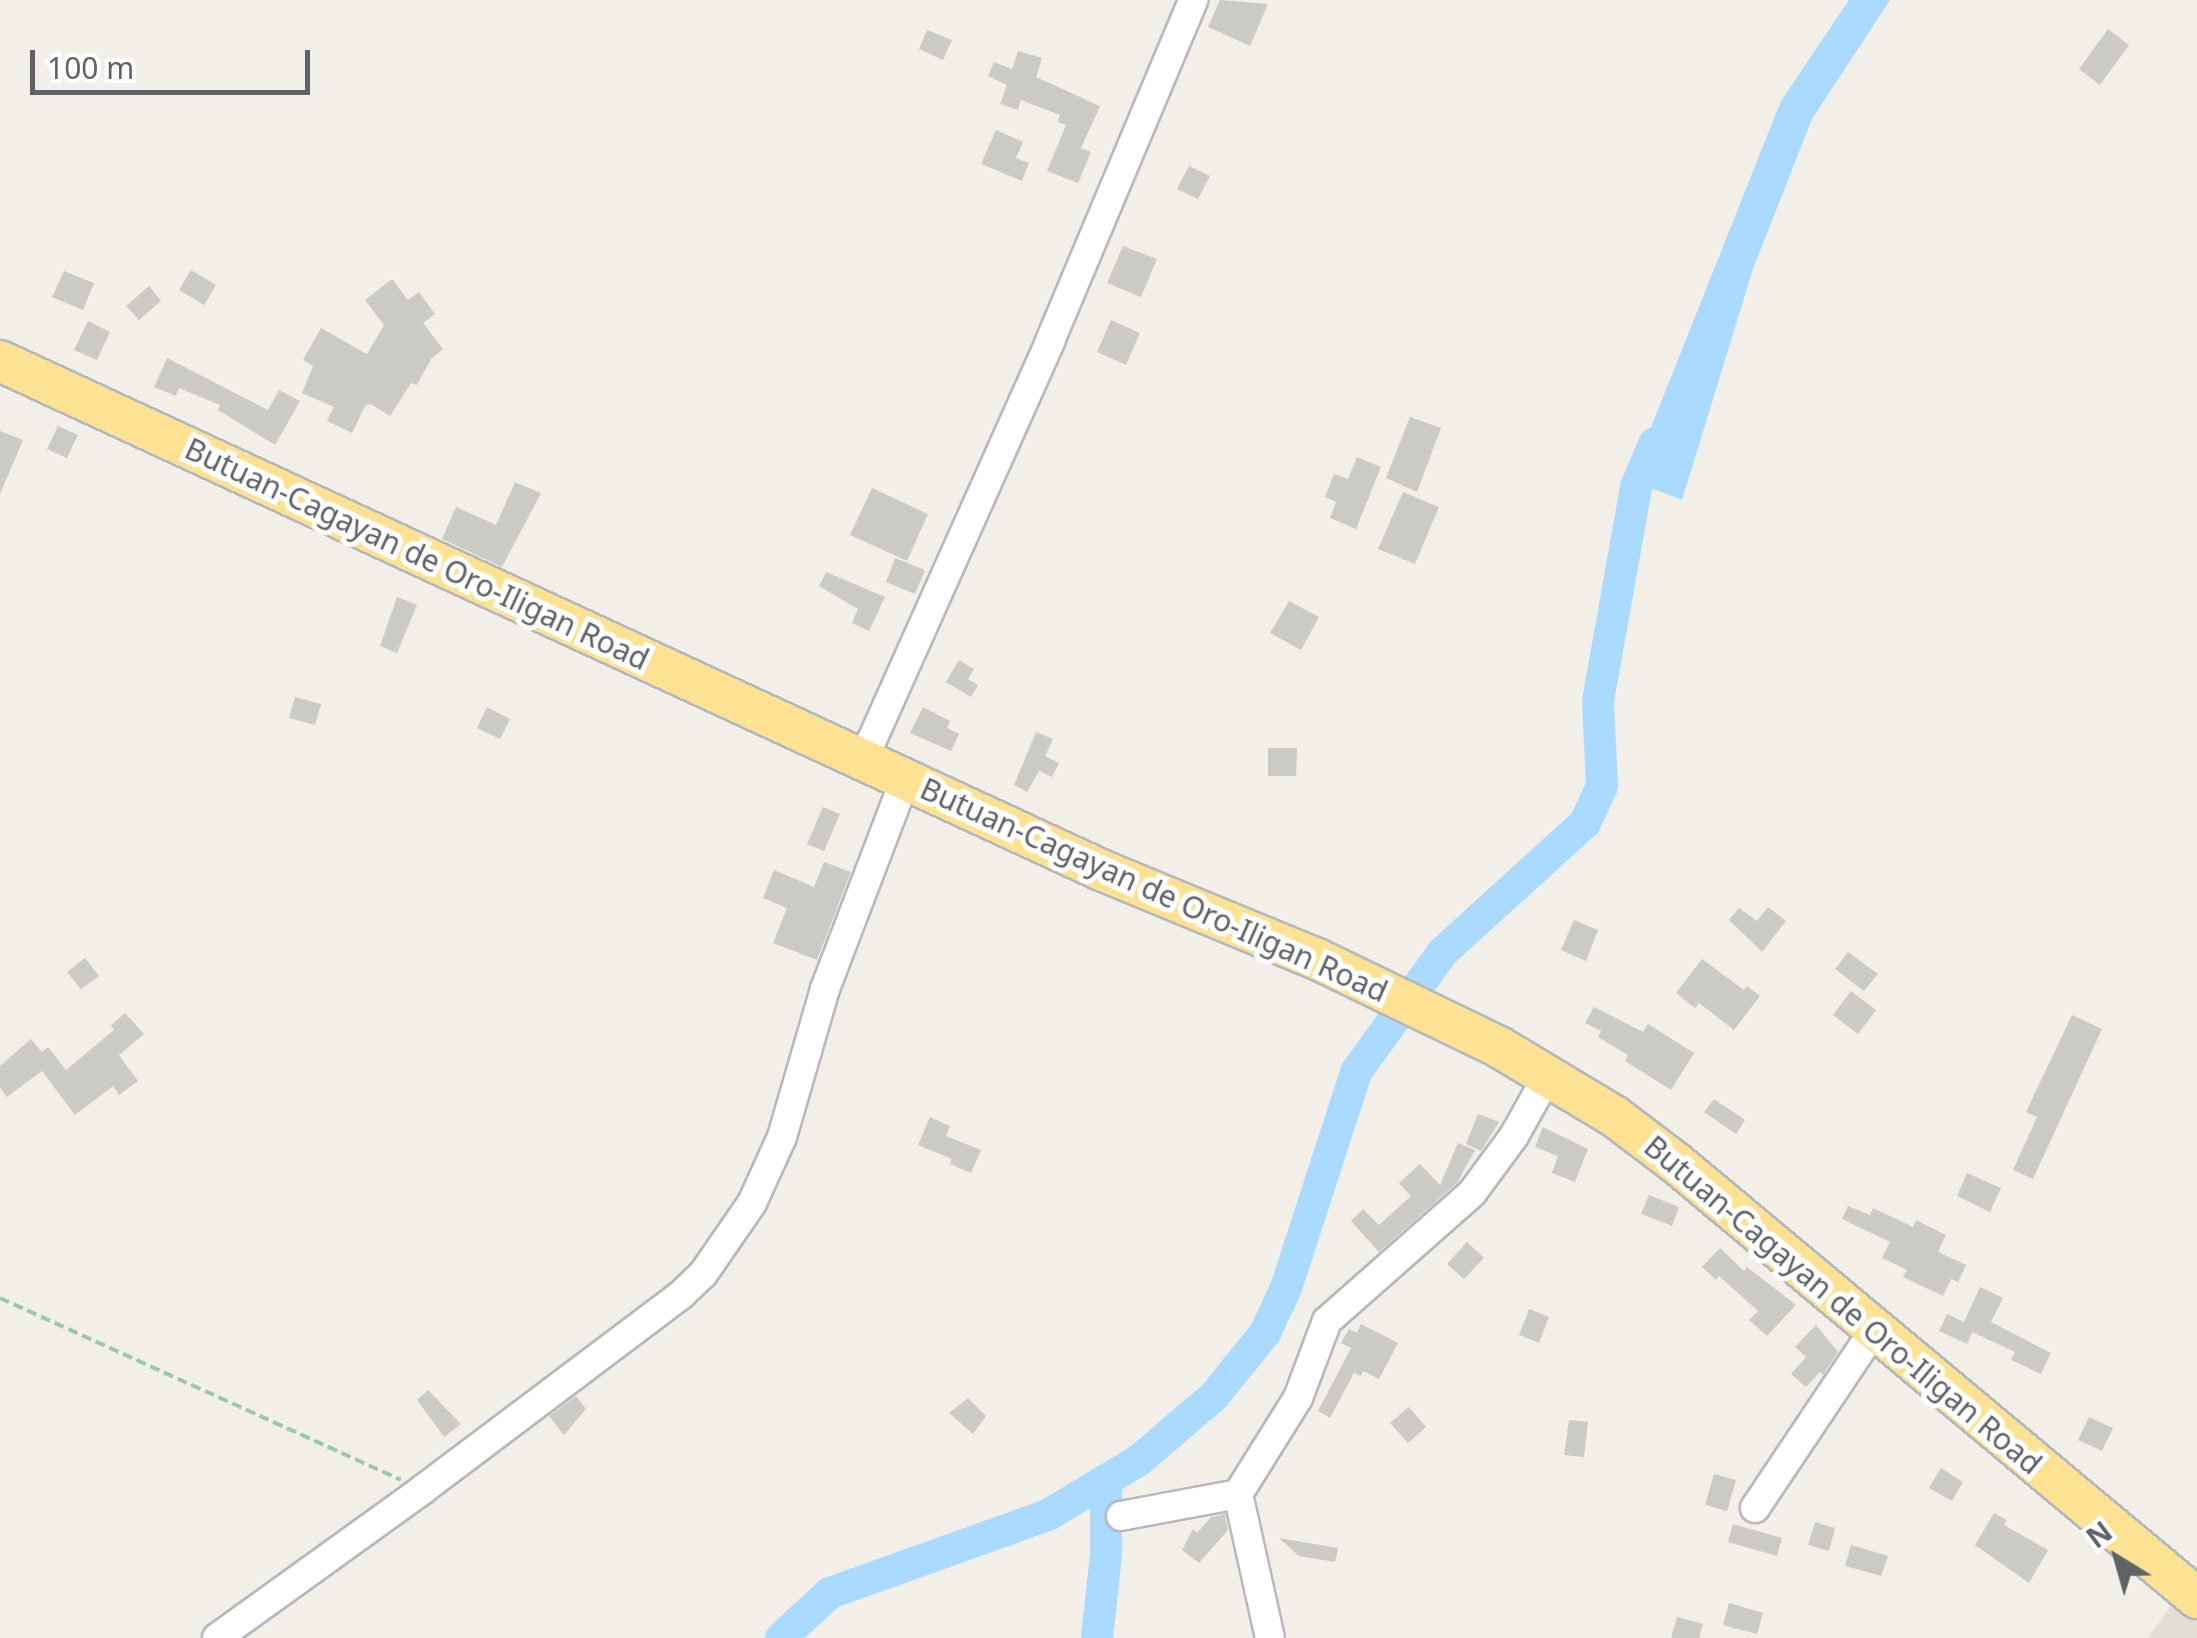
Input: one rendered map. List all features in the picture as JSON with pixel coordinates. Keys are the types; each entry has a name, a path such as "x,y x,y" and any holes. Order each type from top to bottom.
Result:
{"highway":[{"name":"Butuan-Cagayan de Oro-Iligan Road","path":"0,360 1102,870 1315,958 1499,1047 1614,1116 1676,1163 2197,1598"}],"street":[{"path":"864,760 1050,341 1193,0"},
{"path":"217,1638 682,1294 729,1240 752,1203 782,1137 824,989 905,779"},
{"path":"1270,1638 1238,1494 1298,1398 1327,1322 1472,1193 1514,1136 1547,1077"},
{"path":"1755,1508 1875,1330"},
{"path":"1121,1516 1238,1494"}],"path":[{"path":"0,1298 422,1490"}],"shaded area":[{"path":"2172,1604 2197,1623 2197,1638 2148,1638"}],"water":[{"path":"1849,0 1890,0 1812,119 1753,269 1682,500 1630,480 1781,101"}],"building":[{"path":"1220,0 1268,4 1250,46 1208,27"},
{"path":"2108,29 2129,45 2100,85 2079,69"},
{"path":"927,30 952,40 943,60 919,49"},
{"path":"1018,51 1042,58 1036,77 1100,106 1081,148 1091,152 1078,183 1047,171 1066,125 1058,122 1060,115 1021,100 1018,110 1000,104 1007,85 988,76 994,62 1012,69"},
{"path":"996,130 1023,142 1016,158 1029,163 1022,181 981,164"},
{"path":"1189,166 1210,176 1198,199 1177,189"},
{"path":"1123,246 1157,259 1141,297 1107,283"},
{"path":"191,270 216,285 204,305 179,290"},
{"path":"64,271 94,283 83,310 52,297"},
{"path":"392,279 408,300 419,292 435,314 423,323 443,349 431,359 417,385 411,383 390,416 371,404 365,406 352,433 327,421 334,407 302,393 313,366 303,360 321,328 367,354 384,325 365,300"},
{"path":"149,286 161,301 139,320 126,306"},
{"path":"1111,320 1140,333 1126,365 1097,352"},
{"path":"88,321 110,332 97,360 74,350"},
{"path":"167,358 268,410 279,390 300,401 275,445 218,410 220,405 179,388 176,396 154,387"},
{"path":"1410,417 1441,428 1417,492 1386,478"},
{"path":"58,426 78,435 67,458 47,449"},
{"path":"0,431 23,440 0,494"},
{"path":"1357,457 1381,467 1356,529 1330,518 1336,502 1325,497 1334,474 1348,479"},
{"path":"515,482 541,493 502,567 442,539 456,507 496,525"},
{"path":"872,488 928,514 907,561 850,535"},
{"path":"1403,492 1439,507 1415,564 1378,549"},
{"path":"895,558 925,570 915,594 886,582"},
{"path":"826,572 885,597 869,631 852,623 858,609 819,586"},
{"path":"397,597 417,605 397,653 380,646"},
{"path":"1289,601 1319,617 1301,650 1270,633"},
{"path":"959,660 974,669 968,679 978,685 971,697 946,682"},
{"path":"295,697 321,704 315,725 289,718"},
{"path":"487,707 510,719 500,739 477,728"},
{"path":"923,707 950,721 947,728 959,734 951,751 910,733"},
{"path":"1036,732 1053,739 1045,756 1059,763 1052,777 1039,771 1027,792 1014,785"},
{"path":"1268,748 1297,748 1296,776 1268,776"},
{"path":"823,807 840,814 824,851 807,844"},
{"path":"824,862 851,872 817,960 773,943 787,908 763,898 774,870 814,887"},
{"path":"1768,907 1786,921 1762,952 1729,920 1739,908 1757,921"},
{"path":"1574,920 1598,930 1586,961 1561,950"},
{"path":"1848,952 1878,974 1864,991 1835,969"},
{"path":"85,958 99,976 81,989 67,972"},
{"path":"1702,959 1744,990 1747,986 1760,996 1734,1030 1699,1003 1695,1008 1676,993"},
{"path":"1851,991 1876,1010 1858,1034 1833,1015"},
{"path":"1594,1007 1643,1032 1648,1024 1694,1053 1671,1090 1625,1061 1628,1055 1598,1037 1601,1031 1585,1023"},
{"path":"125,1013 144,1034 119,1055 138,1081 119,1095 113,1086 75,1115 42,1071 7,1097 0,1087 0,1066 31,1039 42,1052 48,1047 66,1070 114,1030 111,1025"},
{"path":"2072,1015 2102,1029 2033,1179 2013,1170 2037,1117 2026,1112"},
{"path":"1714,1099 1745,1120 1736,1134 1704,1112"},
{"path":"1478,1114 1499,1122 1481,1151 1466,1144"},
{"path":"930,1117 950,1126 946,1136 981,1150 971,1173 950,1164 952,1159 918,1145"},
{"path":"1543,1127 1588,1149 1575,1182 1552,1173 1558,1156 1535,1147"},
{"path":"1458,1143 1475,1150 1457,1183 1379,1252 1351,1221 1363,1209 1379,1225 1411,1196 1399,1183 1420,1164 1440,1185"},
{"path":"1967,1173 2001,1188 1990,1212 1957,1196"},
{"path":"1649,1195 1679,1207 1672,1226 1641,1214"},
{"path":"1848,1206 1870,1215 1873,1208 1913,1227 1916,1220 1946,1235 1938,1252 1966,1265 1958,1282 1951,1279 1943,1296 1903,1277 1907,1270 1882,1258 1890,1242 1842,1219"},
{"path":"1467,1242 1484,1258 1464,1279 1447,1264"},
{"path":"1720,1248 1744,1271 1747,1267 1796,1305 1767,1336 1749,1320 1758,1311 1719,1276 1716,1280 1702,1267"},
{"path":"1980,1287 2003,1298 1991,1322 2051,1353 2041,1374 2011,1360 2015,1352 1972,1332 1967,1344 1939,1331 1947,1314 1964,1322"},
{"path":"1529,1309 1549,1317 1539,1343 1519,1335"},
{"path":"1361,1324 1398,1343 1379,1379 1363,1371 1361,1376 1354,1373 1330,1418 1318,1411 1351,1348 1341,1343 1349,1329 1357,1333"},
{"path":"1816,1325 1838,1352 1823,1375 1820,1372 1806,1387 1791,1374 1806,1357 1795,1347"},
{"path":"428,1390 461,1424 444,1437 417,1400"},
{"path":"576,1396 586,1409 564,1435 549,1416"},
{"path":"968,1398 986,1416 973,1434 949,1413"},
{"path":"1409,1407 1426,1427 1408,1443 1390,1423"},
{"path":"2089,1417 2113,1428 2102,1451 2078,1440"},
{"path":"1569,1420 1588,1422 1584,1457 1564,1455"},
{"path":"1941,1468 1963,1482 1952,1501 1929,1488"},
{"path":"1714,1474 1736,1480 1727,1511 1705,1505"},
{"path":"1994,1513 2007,1520 2004,1525 2048,1550 2029,1583 1975,1545"},
{"path":"1225,1514 1228,1530 1199,1563 1182,1550 1193,1529 1197,1533 1211,1517"},
{"path":"1815,1522 1835,1528 1829,1551 1808,1545"},
{"path":"1733,1524 1782,1538 1777,1556 1728,1542"},
{"path":"1279,1538 1338,1548 1335,1562 1299,1556"},
{"path":"1851,1545 1888,1556 1881,1576 1845,1566"},
{"path":"1729,1603 1763,1613 1757,1634 1723,1625"},
{"path":"1677,1617 1703,1624 1699,1638 1671,1638"}],"waterway":[{"path":"781,1638 830,1593 1048,1515 1138,1461 1214,1396 1265,1333 1286,1288 1356,1072 1443,952 1585,823 1602,786 1598,701 1636,487 1654,444"},
{"path":"1097,1638 1106,1555 1106,1480"}]}
